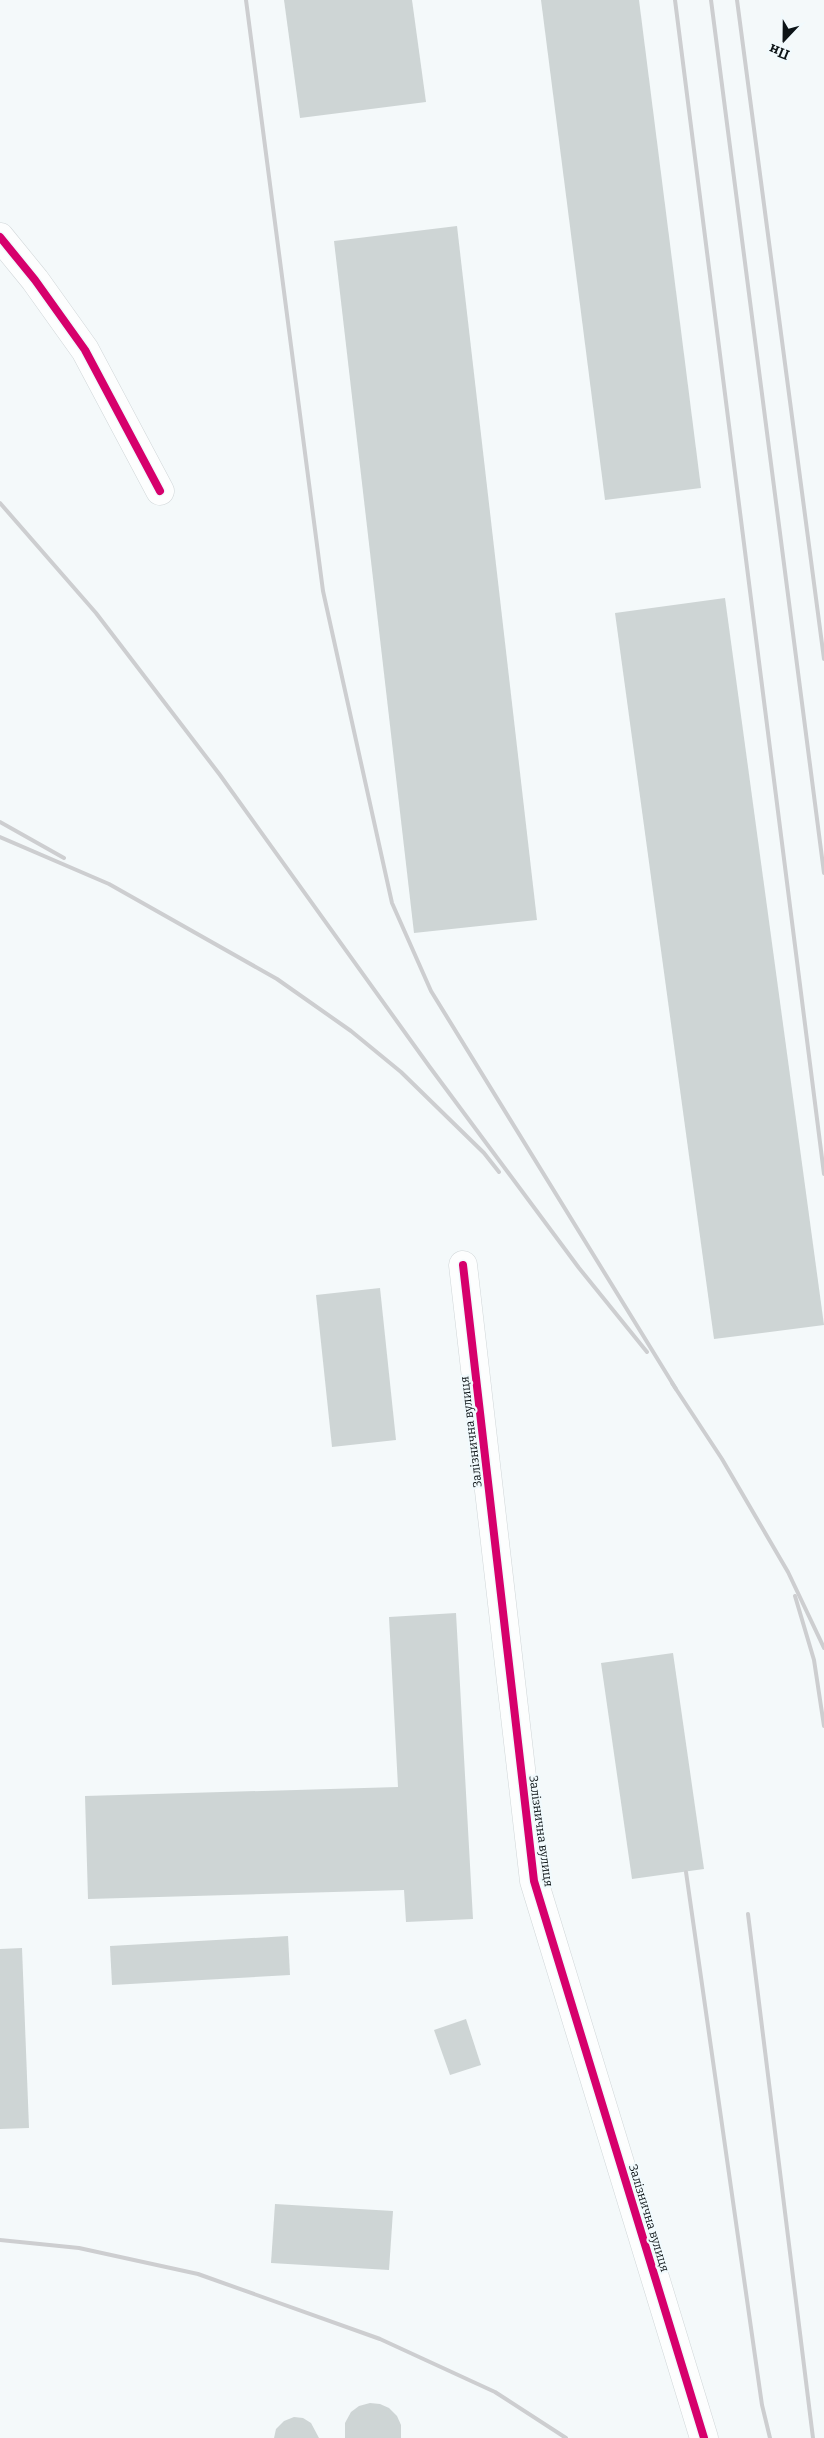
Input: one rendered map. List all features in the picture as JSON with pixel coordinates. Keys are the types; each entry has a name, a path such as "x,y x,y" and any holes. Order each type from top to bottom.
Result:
{"street":[{"path":"0,237 35,280 85,350 160,491"},
{"name":"Залізнична вулиця","path":"463,1265 534,1881 704,2438"}],"building":[{"path":"284,0 412,0 426,102 300,118"},
{"path":"541,0 639,0 701,488 605,500"},
{"path":"457,226 537,920 414,933 334,241"},
{"path":"725,598 824,1325 714,1339 615,613"},
{"path":"380,1288 396,1440 332,1447 316,1295"},
{"path":"456,1613 473,1919 406,1922 404,1890 88,1899 85,1796 398,1787 389,1617"},
{"path":"673,1653 704,1869 632,1879 601,1663"},
{"path":"288,1936 290,1975 112,1985 110,1946"},
{"path":"22,1948 29,2128 0,2129 0,1949"},
{"path":"466,2019 481,2065 450,2075 434,2030"},
{"path":"275,2204 393,2211 389,2270 271,2263"},
{"path":"370,2403 380,2404 389,2408 397,2416 401,2425 401,2438 345,2438 345,2423 351,2412 359,2406"},
{"path":"294,2417 303,2418 311,2423 319,2438 274,2438 276,2429 284,2421"}],"railway":[{"path":"246,0 323,591 392,903 431,991 676,1389"},
{"path":"675,0 824,1174"},
{"path":"711,0 824,873"},
{"path":"737,0 824,659"},
{"path":"0,503 96,613 220,775 429,1066 579,1268 647,1352"},
{"path":"0,822 64,858"},
{"path":"0,837 109,884 277,979 351,1031 401,1072 484,1153 499,1172"},
{"path":"672,1383 722,1459 788,1572 824,1648"},
{"path":"795,1596 814,1660 824,1726"},
{"path":"686,1872 762,2405 770,2438"},
{"path":"748,1914 813,2438"},
{"path":"0,2240 79,2248 198,2274 380,2339 495,2392 566,2438"}],"cycle path":[{"path":"0,237 35,280 85,350 160,491"},
{"path":"463,1265 534,1881 704,2438"}]}
